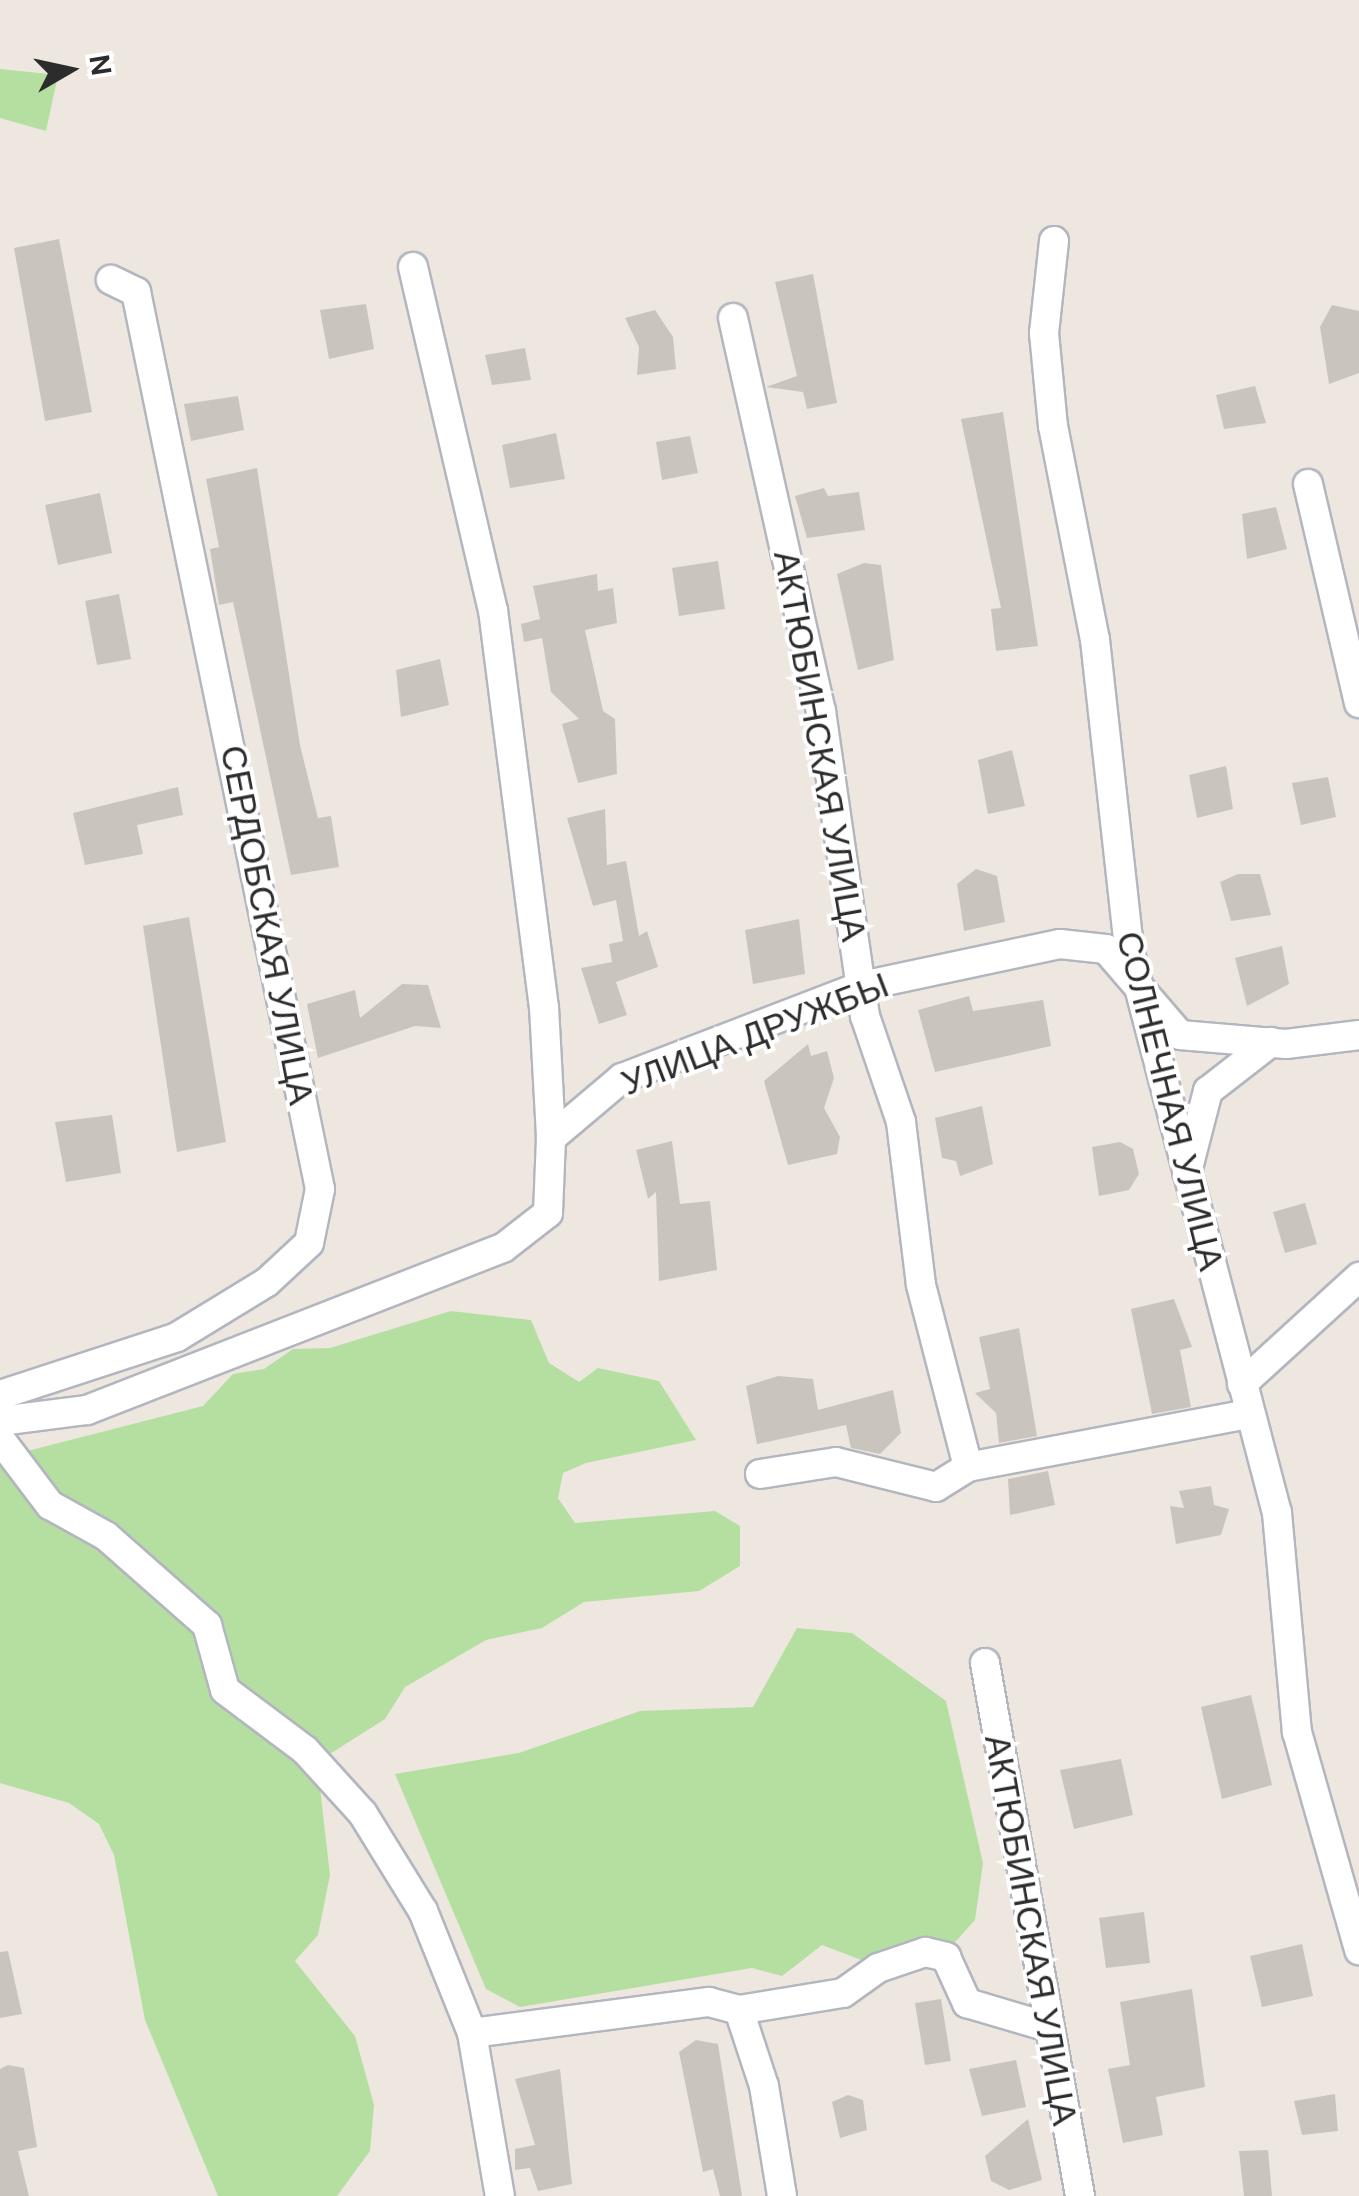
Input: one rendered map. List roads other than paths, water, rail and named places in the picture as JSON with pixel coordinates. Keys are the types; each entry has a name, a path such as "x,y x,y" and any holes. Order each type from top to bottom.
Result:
{"street":[{"name":"СОЛНЕЧНАЯ УЛИЦА","path":"1054,242 1044,332 1053,426 1095,640 1137,987 1276,1513 1297,1732 1359,1950"},
{"path":"0,1421 87,1410 503,1248 548,1213 551,1138 544,1008 492,610 414,267"},
{"name":"СЕРДОБСКАЯ УЛИЦА","path":"0,1395 177,1336 267,1282 309,1243 320,1189 136,292 111,280"},
{"name":"АКТЮБИНСКАЯ УЛИЦА","path":"733,318 821,711 862,986 902,1122 921,1284 968,1466"},
{"path":"1308,484 1359,703"},
{"name":"УЛИЦА ДРУЖБЫ","path":"551,1138 622,1078 862,986 1060,944 1106,949 1180,1035 1271,1042 1359,1035"},
{"path":"1186,1174 1208,1091 1271,1042"},
{"path":"1242,1384 1359,1277"},
{"path":"760,1474 836,1462 936,1486 968,1466 1249,1414"},
{"path":"0,1439 50,1505 106,1536 207,1624 226,1690 305,1750 363,1814 423,1911 472,2034 500,2196"},
{"name":"АКТЮБИНСКАЯ УЛИЦА","path":"985,1663 1080,2196"},
{"path":"472,2034 709,2002 739,2010 843,1993 878,1968 925,1952 946,1957 968,2004 1048,2027"},
{"path":"739,2010 764,2086 782,2196"}]}
